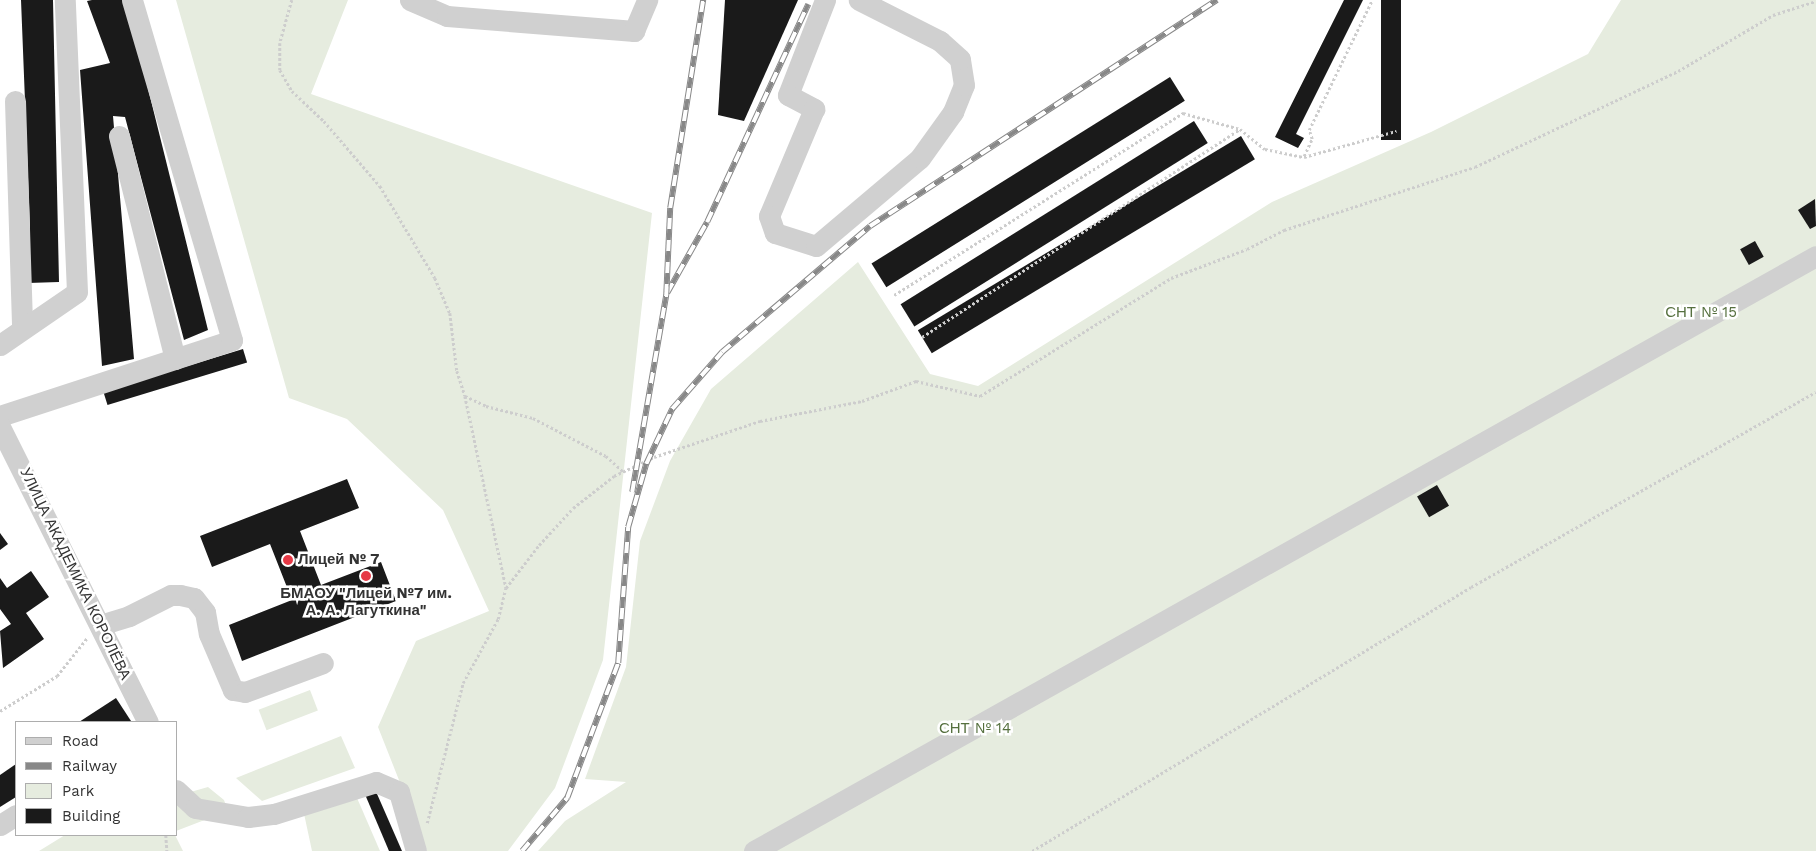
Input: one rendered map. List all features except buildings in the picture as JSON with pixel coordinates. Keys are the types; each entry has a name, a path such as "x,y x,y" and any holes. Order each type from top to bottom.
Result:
{"street":[{"path":"0,344 77,292 65,0"},
{"path":"1,429 175,359 232,340 132,0"},
{"path":"410,0 447,16 634,31 647,0"},
{"path":"825,0 788,95 814,109 769,216 775,233 816,246 920,158 953,112 964,85 960,59 940,41 859,0"},
{"path":"15,101 22,330"},
{"path":"119,136 175,359"},
{"path":"754,851 1816,256"},
{"name":"УЛИЦА АКАДЕМИКА КОРОЛЁВА","path":"1,429 96,628 147,721"},
{"path":"96,628 129,616 171,595 180,595 194,598 206,612 209,634 233,690 245,692 323,663"},
{"path":"178,792 195,808 249,821 376,782 399,792 420,842"},
{"path":"0,826 15,816"}],"path":[{"path":"292,0 280,43 280,70 292,91 324,121 380,186 436,278 450,313 457,371 465,396 506,588"},
{"path":"1304,157 1312,139 1309,130 1372,0"},
{"path":"420,842 463,683 498,619 506,588 539,545 573,508 624,472 654,457 760,421 862,401 916,381 980,396 1171,278 1247,249 1284,230 1475,168 1678,71 1773,15 1816,1"},
{"path":"894,295 1183,113 1240,129 1265,149 1304,157 1396,131"},
{"path":"922,337 1240,129"},
{"path":"1032,851 1471,587 1816,392"},
{"path":"465,396 486,406 533,418 606,456 624,472"},
{"path":"0,711 57,676 96,628"},
{"path":"166,836 167,851"}],"green space":[{"path":"176,0 348,0 311,94 652,213 603,660 555,788 508,851 427,851 378,727 416,641 489,611 443,510 347,419 289,398"},
{"path":"1621,0 1816,0 1816,851 538,851 565,821 626,782 585,779 626,667 640,541 670,461 711,389 858,262 930,374 978,386 1272,202 1431,132 1588,54"},
{"path":"310,690 318,711 267,730 259,710"},
{"path":"341,736 355,768 262,801 236,778"},
{"path":"208,787 224,800 228,811 178,830 178,794"},
{"path":"354,791 380,851 312,851 303,809"},
{"path":"63,836 176,836 183,851 39,851"}],"railway":[{"path":"632,492 666,295 670,208 703,0"},
{"path":"522,851 567,798 618,663 628,527 646,464 672,409 722,352 870,226 1217,0"},
{"path":"667,293 707,222 808,4"}],"place":[{"name":"Лицей № 7","path":"288,560"},
{"name":"БМАОУ \"Лицей №7 им. А. А. Лагуткина\"","path":"366,576"}],"park label":[{"name":"СНТ № 15","path":"1701,313"},
{"name":"СНТ № 14","path":"975,729"}]}
